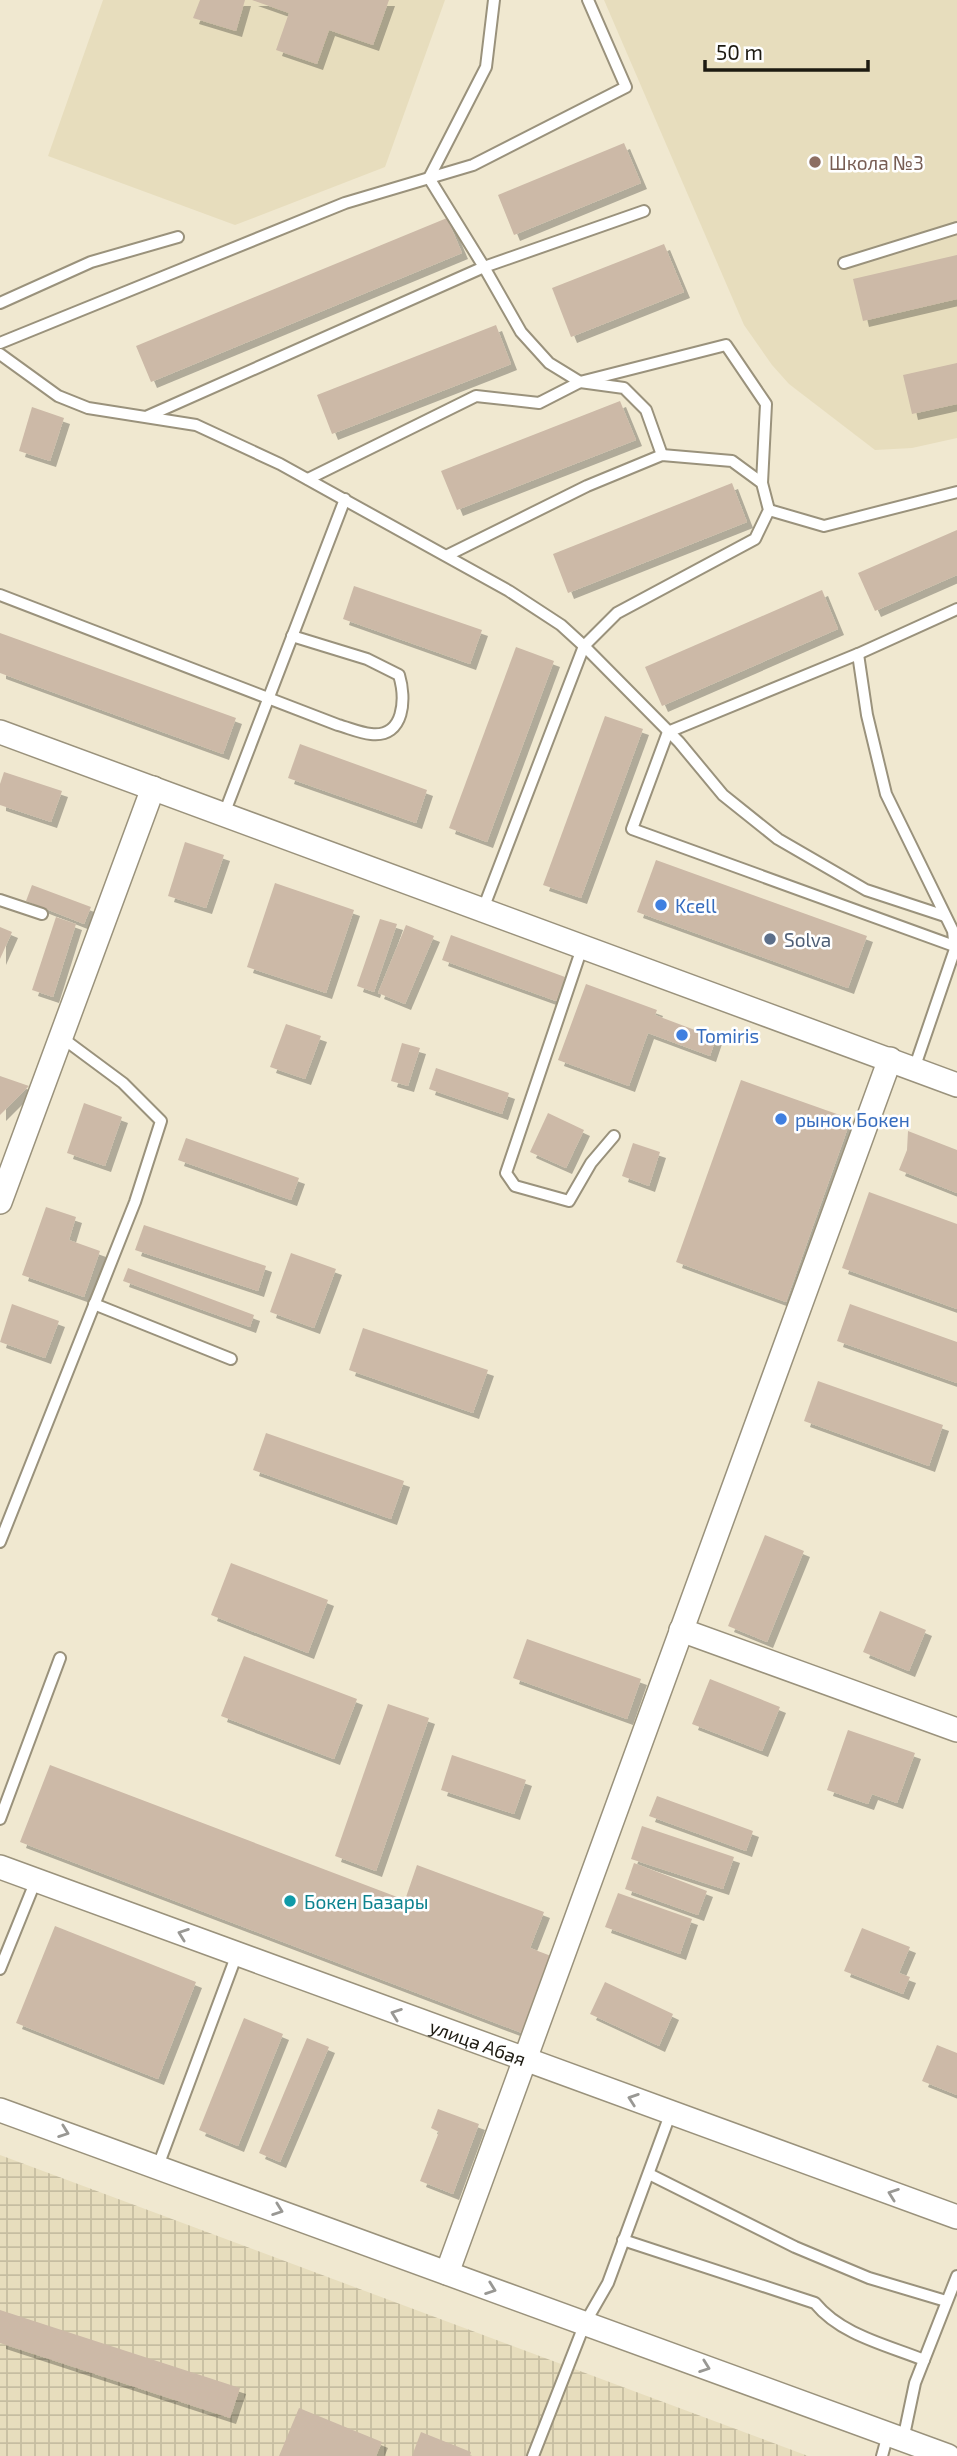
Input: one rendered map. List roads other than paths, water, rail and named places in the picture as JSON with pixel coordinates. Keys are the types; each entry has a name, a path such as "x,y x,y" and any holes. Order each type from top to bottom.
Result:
{"street":[{"path":"0,732 957,1085"},
{"path":"0,1202 153,788"},
{"path":"447,2273 890,1059"},
{"path":"681,1630 957,1730"},
{"name":"улица Абая","path":"0,1867 525,2062 671,2112 957,2217"},
{"path":"0,2109 585,2323 891,2443 948,2456"}],"lane":[{"path":"429,178 486,66 494,0"},
{"path":"0,343 345,203 473,165 626,86 588,0"},
{"path":"429,178 521,332 549,363 580,382 624,388 646,410 662,456"},
{"path":"148,416 484,267 644,211"},
{"path":"844,263 957,228"},
{"path":"0,303 91,262 178,237"},
{"path":"308,479 475,396 539,403 580,382 726,345 766,404 762,483 769,510 755,539 617,613 584,646 483,908"},
{"path":"0,354 58,396 113,414 148,416 196,425 308,479 448,555 561,625 668,732 723,795 778,839 866,890 945,916"},
{"path":"448,555 587,486 662,456 732,461 762,483"},
{"path":"769,510 824,526 957,492"},
{"path":"224,814 345,499"},
{"path":"0,595 338,725 373,735 389,731 401,717 404,692 400,675 367,659 292,636"},
{"path":"956,948 632,829 668,732 858,654 957,609"},
{"path":"858,654 867,715 886,793 953,931 956,948 914,1069"},
{"path":"0,900 42,914"},
{"path":"583,945 506,1173 515,1186 569,1201 591,1163 614,1136"},
{"path":"0,1542 135,1202 161,1121 123,1083 61,1037"},
{"path":"94,1304 232,1359"},
{"path":"0,1819 60,1658"},
{"path":"0,1969 36,1880"},
{"path":"158,2166 237,1954"},
{"path":"533,2456 585,2323 608,2283 671,2112"},
{"path":"649,2174 795,2247 869,2278 946,2301"},
{"path":"623,2240 815,2303 827,2317 842,2327 924,2360"},
{"path":"891,2443 957,2276"}],"place":[{"name":"Школа №3","path":"815,162"},
{"name":"Kcell","path":"661,905"},
{"name":"Solva","path":"770,939"},
{"name":"Tomiris","path":"682,1035"},
{"name":"рынок Бокен","path":"781,1119"},
{"name":"Бокен Базары","path":"290,1901"}]}
